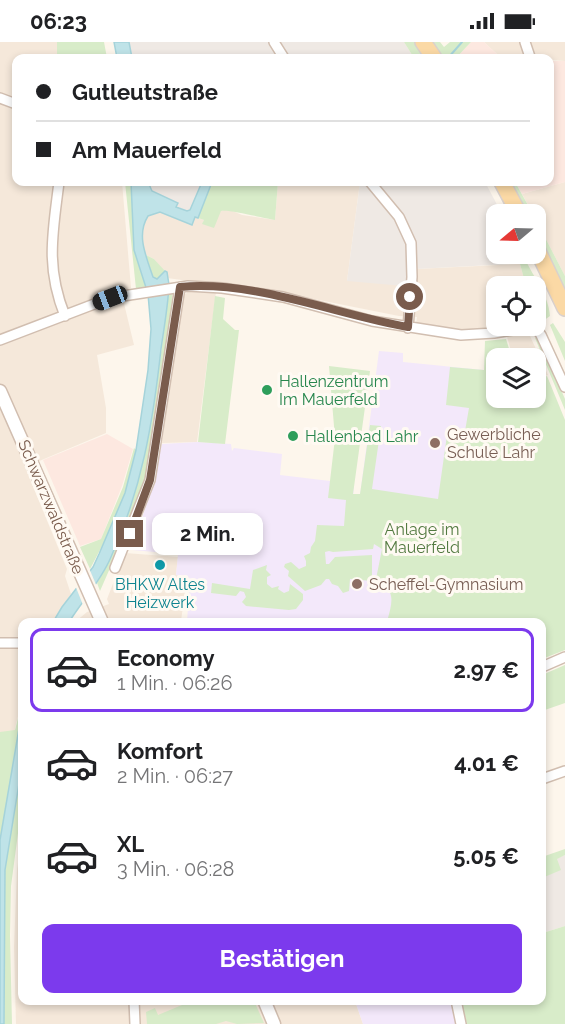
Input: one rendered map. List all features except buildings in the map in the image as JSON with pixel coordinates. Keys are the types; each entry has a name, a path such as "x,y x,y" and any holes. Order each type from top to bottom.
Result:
{"main road":[{"path":"504,186 514,204"},
{"path":"544,264 565,308"}],"street":[{"path":"58,186 51,246 51,269 65,316"},
{"path":"373,186 399,217 411,243 412,277 408,327"},
{"path":"115,568 150,480 176,287"},
{"path":"0,340 110,298 176,287 222,288 283,297 372,321 461,334 536,328 565,387"},
{"name":"Schwarzwaldstraße","path":"0,391 100,618"},
{"path":"0,643 18,643"},
{"path":"546,665 565,657"},
{"path":"546,777 565,771"},
{"path":"134,1005 135,1024"},
{"path":"266,1005 274,1024"},
{"path":"457,1005 461,1024"}],"shaded area":[{"path":"0,42 57,42 57,54 12,54 12,186 122,186 131,288 121,291 134,345 97,355 106,408 106,433 25,467 67,569 65,576 71,594 56,618 18,618 18,717 0,821"},
{"path":"129,42 404,42 412,54 287,54 286,52 282,54 131,54"},
{"path":"471,42 484,42 497,54 460,54"},
{"path":"484,42 565,42 565,61 554,60 554,54 497,54"},
{"path":"554,61 565,61 565,182 554,185"},
{"path":"565,182 565,276 546,239 546,204 528,204 522,194"},
{"path":"150,186 200,186 190,210 187,211 176,206 177,203 152,191"},
{"path":"278,186 359,186 347,281 416,269 520,264 523,276 486,276 486,328 461,330 416,325 417,317 399,316 269,290 217,284 197,442 162,443 180,296 187,293 189,281 167,278 167,272 154,259 146,255 143,247 143,223 148,216 160,212 192,225 195,217 204,220 203,224 221,211 228,209 242,215 275,220"},
{"path":"359,186 487,186 497,204 486,204 486,264 508,264 416,269 415,287 347,281"},
{"path":"517,186 551,186 522,194"},
{"path":"507,336 530,336 536,348 510,348"},
{"name":"Gewerbliche Schule Lahr","path":"379,351 403,353 403,362 484,370 486,372 486,398 442,506 360,495"},
{"path":"107,434 133,449 122,486 101,539 80,546 43,460"},
{"path":"198,442 231,444 232,451 234,448 282,454 280,475 354,486 352,511 384,551 414,618 187,618 190,578 176,575 178,554 132,550 162,444"},
{"path":"125,553 178,557 176,575 187,577 181,618 80,618 87,612 109,604 107,599"},
{"path":"565,855 565,926 546,932 546,863"},
{"path":"18,863 18,1005 356,1005 363,1024 16,1024 14,947"},
{"path":"356,1005 452,1005 457,1024 363,1024"}],"green space":[{"path":"57,42 104,42 106,54 57,54"},
{"path":"404,42 416,42 423,54 412,54"},
{"path":"431,42 440,42 444,47 450,42 471,42 460,54 438,54"},
{"path":"125,186 131,186 134,250 146,288 136,289"},
{"path":"210,186 278,186 275,220 238,212 221,211 214,228 202,224 204,220 198,218"},
{"path":"508,186 517,186 527,204 518,204"},
{"path":"546,239 565,276 565,295 546,258"},
{"path":"146,255 154,259 165,271 157,279 153,277"},
{"path":"520,264 528,264 534,276 523,276"},
{"path":"173,291 164,368 146,475 131,520 100,591 97,583 128,514 139,478 154,405 169,292"},
{"path":"215,296 225,298 223,319 235,330 239,330 225,444 198,442"},
{"path":"546,301 549,309 550,316 546,319"},
{"path":"553,323 565,342 565,361 550,325"},
{"path":"535,338 538,338 542,348 539,348"},
{"name":"Anlage im Mauerfeld","path":"506,339 509,348 486,348 486,408 546,408 547,376 565,420 565,650 546,657 546,618 388,618 391,607 390,593 376,579 382,549 374,544 373,549 325,552 326,564 329,564 335,557 372,555 372,581 350,579 349,591 343,593 329,579 305,591 288,576 289,571 284,567 285,564 291,562 299,569 306,566 304,556 310,553 315,541 317,525 344,526 346,500 328,498 335,438 329,366 370,371 353,494 360,494 370,425 381,426 372,489 438,499 448,428 465,431 469,408 446,405 450,367 484,370 485,341"},
{"path":"546,356 565,399 565,410 546,364"},
{"path":"134,448 136,450 125,493 113,525 90,569 80,547 101,539 123,487"},
{"path":"267,565 266,570 271,575 267,577 267,584 272,588 279,586 278,589 284,593 289,591 290,584 303,594 303,600 296,609 246,606 242,602 246,597 244,592 240,591 236,596 211,593 212,583 250,589 253,570"},
{"path":"565,665 565,703 546,710 546,673"},
{"path":"18,718 18,734 0,840 0,732 15,730"},
{"path":"18,790 18,833 11,886 12,1024 4,1024 5,870"},
{"path":"565,849 565,855 557,859 561,870 546,876 546,856"},
{"path":"565,926 565,1024 467,1024 462,1005 546,1005 546,932"},
{"path":"182,1005 256,1005 264,1023 237,1024 226,1021 216,1024 147,1024 146,1012 155,1008 158,1015"}],"water":[{"path":"114,42 129,42 131,54 116,54"},
{"path":"131,186 150,186 152,191 178,203 176,207 187,211 190,210 200,186 210,186 198,218 195,217 192,225 160,212 148,216 144,223 143,246 153,277 157,279 165,271 167,272 169,285 145,455 131,506 107,566 72,618 55,618 93,567 125,493 136,450 148,370 151,329 148,294 134,250"},
{"path":"18,734 18,790 5,870 4,1024 0,1024 0,840"}],"pier":[{"path":"89,568 97,587 83,605 75,585"}],"waterway":[{"path":"452,54 462,42"}],"place":[{"name":"Hallenzentrum Im Mauerfeld","path":"267,390"},
{"name":"Hallenbad Lahr","path":"293,436"},
{"name":"Gewerbliche Schule Lahr","path":"435,443"},
{"name":"BHKW Altes Heizwerk","path":"160,565"},
{"name":"Scheffel-Gymnasium","path":"357,584"}],"route":[{"path":"130,534 150,480 180,287 204,286 283,297 372,321 408,327 410,297"}]}
